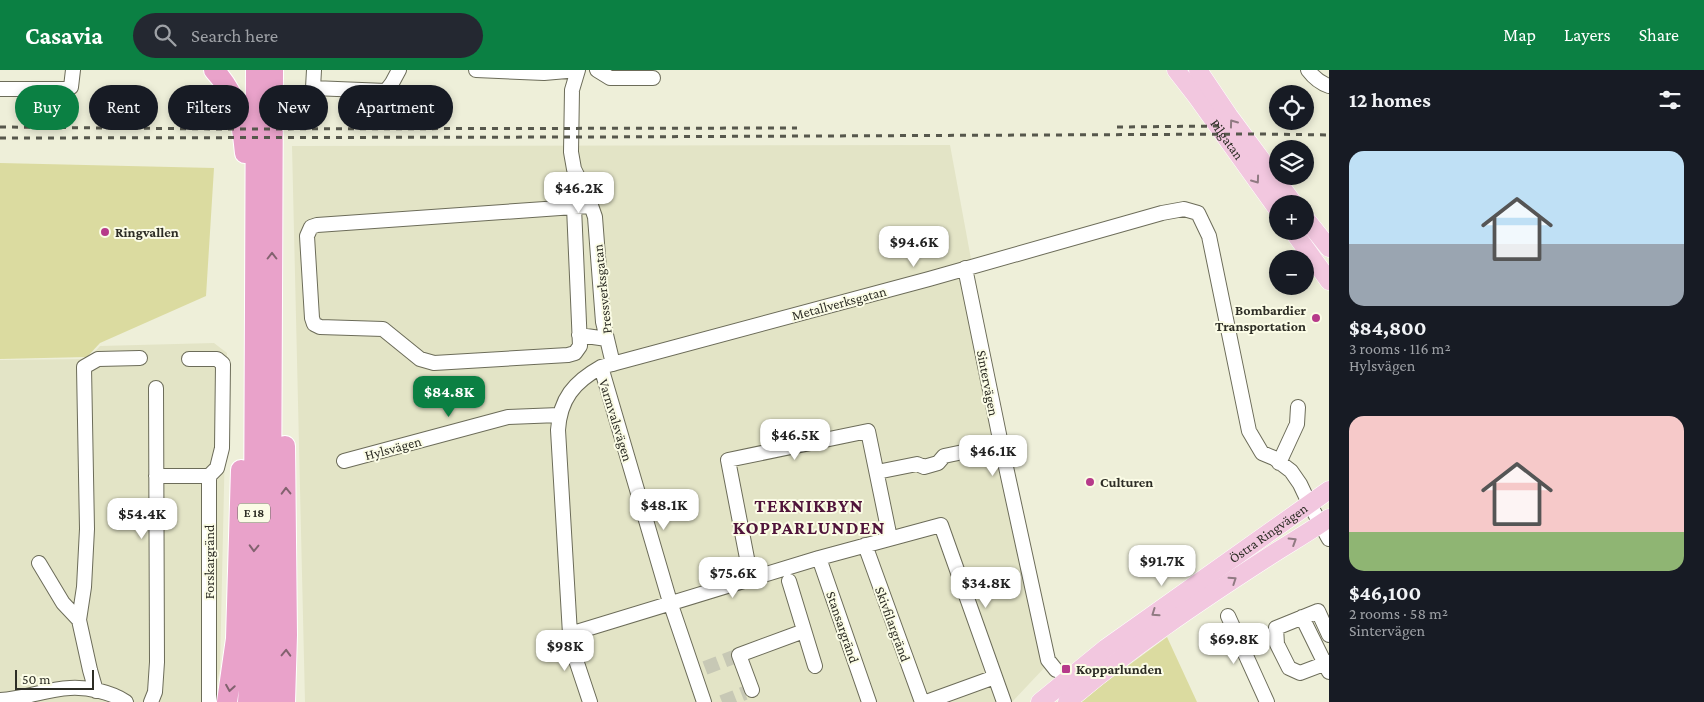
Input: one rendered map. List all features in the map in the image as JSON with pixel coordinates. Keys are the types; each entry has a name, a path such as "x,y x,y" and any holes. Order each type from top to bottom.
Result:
{"highway":[{"name":"E 18","path":"214,70 224,81 234,99 240,119 247,168 255,186"},
{"name":"E 18","path":"248,702 254,542 256,70"},
{"name":"E 18","path":"264,702 270,600 272,70"},
{"name":"E 18","path":"227,702 236,639 245,361 254,324"},
{"name":"E 18","path":"272,337 285,420 287,635 285,702"}],"main road":[{"name":"Pilgatan","path":"1176,70 1269,197"},
{"name":"Pilgatan","path":"1198,70 1229,116 1287,195"},
{"path":"1314,229 1329,248"},
{"path":"1299,240 1329,281"},
{"name":"Östra Ringvägen","path":"1040,702 1106,648 1329,490"},
{"name":"Östra Ringvägen","path":"1068,702 1096,678 1170,622 1326,527"}],"street":[{"path":"0,89 66,89 71,87 73,70"},
{"path":"314,70 313,88 386,91 399,70"},
{"path":"476,70 544,73 578,70"},
{"name":"Pressverksgatan","path":"578,70 572,90 570,152 574,169 595,216 603,322 607,339 607,366"},
{"path":"596,70 610,78 653,78"},
{"path":"1308,70 1313,77 1329,86"},
{"path":"574,207 580,346 575,353 568,355 434,362 420,359 383,328 320,327 314,324 312,318 307,236 311,227 317,224 574,207 591,206"},
{"name":"Metallverksgatan","path":"590,702 575,657 570,634 558,430 559,415 564,401 577,384 588,374 607,366 1162,213 1184,210 1198,213 1209,236 1249,431 1262,453 1291,472 1326,527"},
{"name":"Sintervägen","path":"965,268 1048,660 1056,670"},
{"path":"579,335 607,339"},
{"path":"96,691 79,620 84,587 87,529 84,367 98,359 140,358"},
{"path":"156,476 209,476 217,468 222,448 223,364 217,358 189,359"},
{"name":"Varmvalsvägen","path":"607,366 670,602 699,670 704,702"},
{"path":"150,702 155,692 156,669 156,388"},
{"path":"1279,463 1297,424 1298,407"},
{"name":"Hylsvägen","path":"344,462 508,417 559,415"},
{"path":"751,579 728,460 868,431 890,538"},
{"path":"877,472 916,464 924,468 938,463 944,456 1001,444"},
{"name":"Forskargränd","path":"209,476 209,702"},
{"path":"570,634 819,558 941,525 1004,702"},
{"name":"Skivfilargränd","path":"865,545 922,702"},
{"name":"Stansargränd","path":"819,558 868,699"},
{"path":"39,563 63,603 79,620"},
{"path":"789,581 815,666"},
{"path":"1302,617 1328,666 1300,673 1289,668 1277,644 1276,628 1302,617 1318,611 1329,635"},
{"path":"1228,616 1267,702"},
{"path":"752,690 739,655 804,631"},
{"path":"926,702 995,677"},
{"path":"0,700 70,688 96,691 120,698 126,702"}],"shaded area":[{"path":"950,145 1046,666 1012,702 305,702 292,146"},
{"path":"214,343 227,353 220,668 213,702 0,702 0,360 88,359 100,346"}],"green space":[{"name":"Ringvallen","path":"0,163 214,168 206,296 100,343 87,357 0,359"},
{"path":"1167,637 1197,702 1079,702"}],"tunnel":[{"path":"705,668 739,655"},
{"path":"722,702 745,693"}],"railway":[{"path":"1117,127 1222,126"},
{"path":"0,127 219,129 797,128"},
{"path":"0,138 1329,135"}],"place":[{"name":"Ringvallen","path":"105,232"},
{"name":"Bombardier Transportation","path":"1316,318"},
{"name":"Culturen","path":"1090,482"},
{"name":"Kopparlunden","path":"1066,669"}],"district":[{"name":"TEKNIKBYN KOPPARLUNDEN","path":"809,516"}]}
